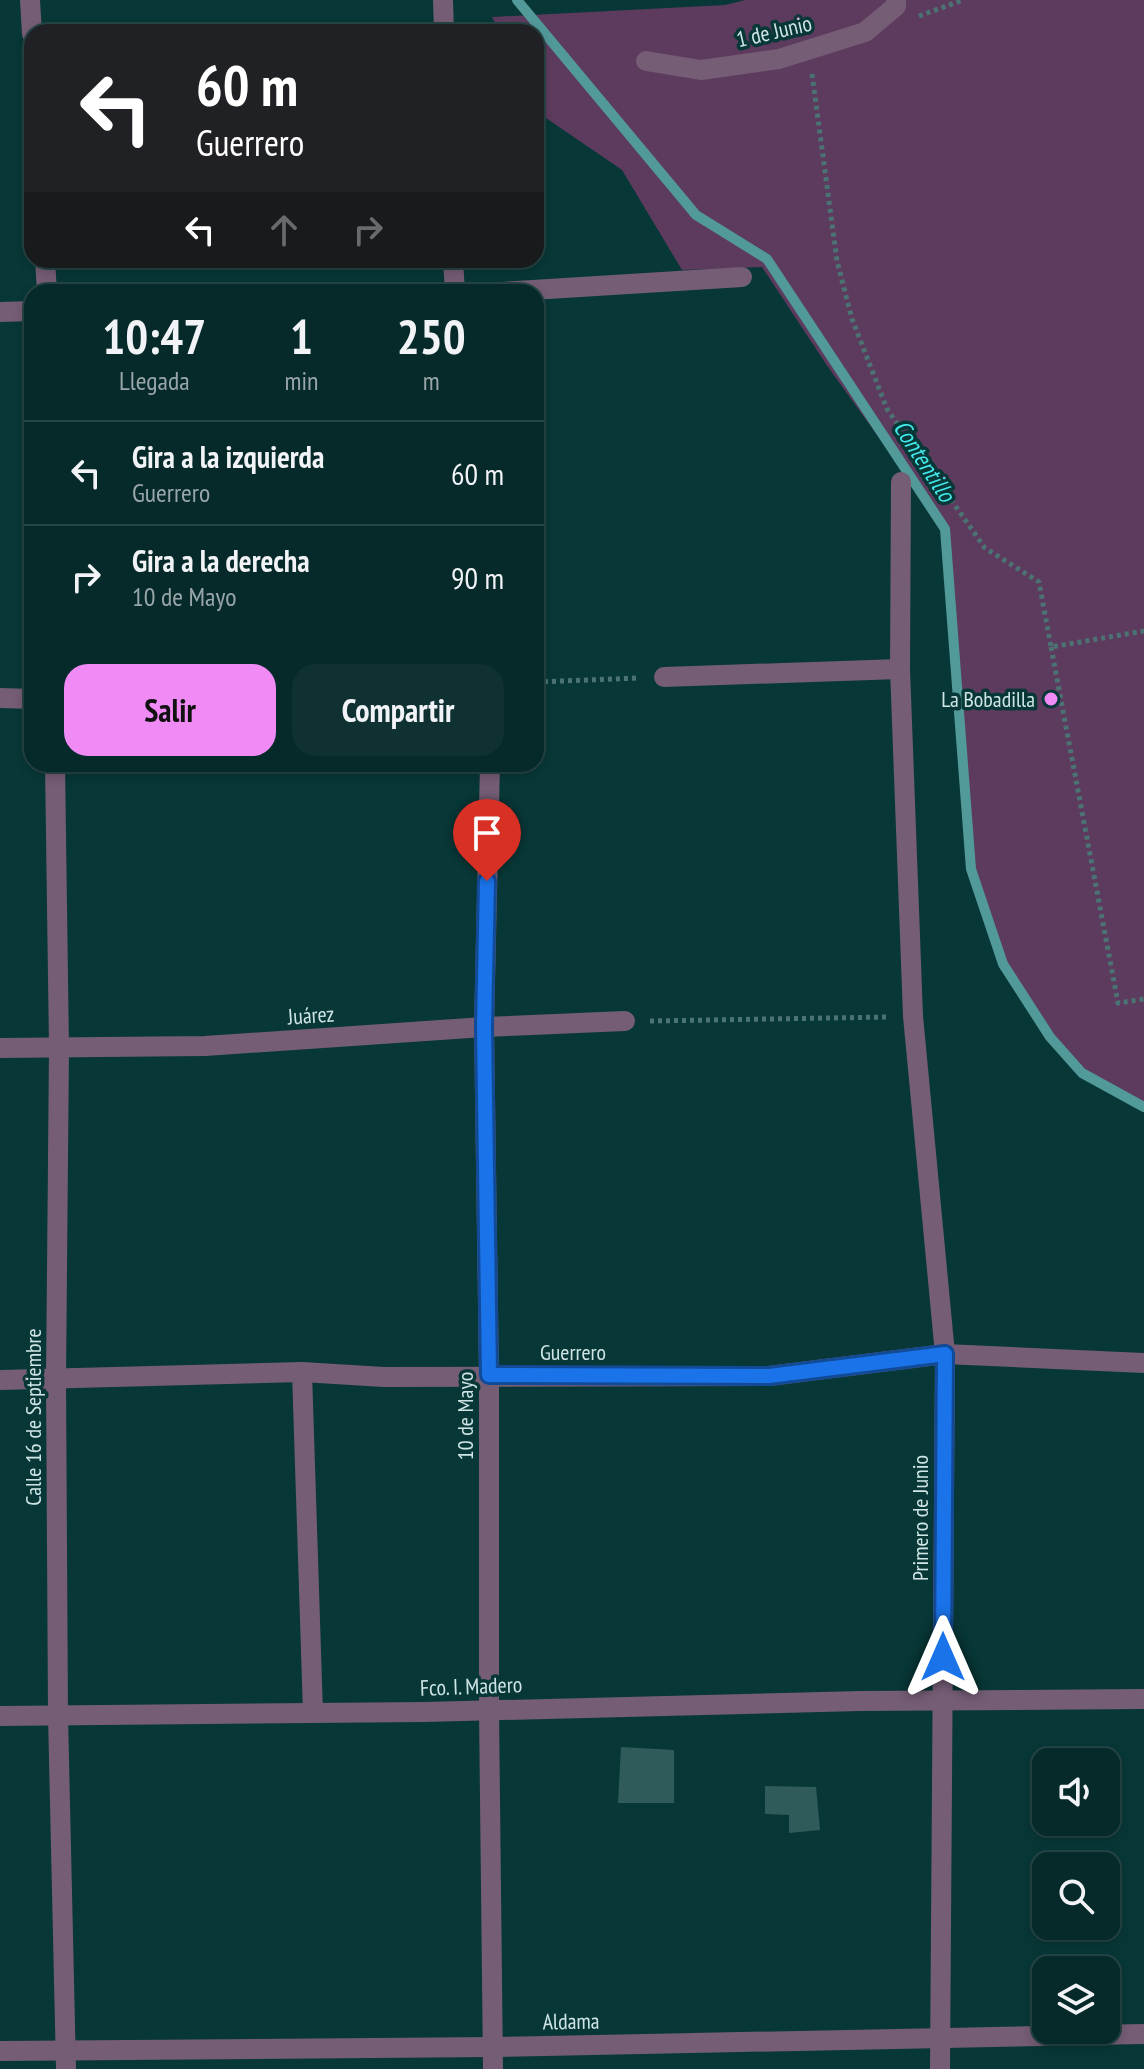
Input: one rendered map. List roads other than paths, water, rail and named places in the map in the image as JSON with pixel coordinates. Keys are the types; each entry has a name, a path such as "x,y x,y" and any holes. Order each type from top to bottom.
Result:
{"street":[{"path":"30,0 31,24"},
{"path":"443,0 444,24"},
{"name":"1 de Junio","path":"646,61 701,70 779,59 865,32 896,6 896,0"},
{"path":"544,289 742,277"},
{"path":"0,312 24,311"},
{"name":"Primero de Junio","path":"901,482 900,669 913,1016 945,1354 940,2069"},
{"path":"664,677 900,669"},
{"path":"0,698 24,699"},
{"name":"Calle 16 de Septiembre","path":"55,772 59,1048 56,1380 58,1715 66,2060"},
{"name":"10 de Mayo","path":"490,772 484,1027 493,2069"},
{"name":"Juárez","path":"0,1048 205,1046 625,1021"},
{"name":"Guerrero","path":"0,1380 302,1372 384,1377 769,1376 945,1354 1144,1363"},
{"path":"302,1372 313,1713"},
{"name":"Fco. I. Madero","path":"0,1716 1144,1699"},
{"name":"Aldama","path":"0,2051 66,2060 940,2036 1144,2034"}],"waterway":[{"name":"Contentillo","path":"517,0 537,24"},
{"name":"Contentillo","path":"544,32 696,215 767,259 945,529 971,869 1003,964 1050,1037 1082,1073 1144,1107"}],"place":[{"name":"La Bobadilla","path":"1051,699"}]}
